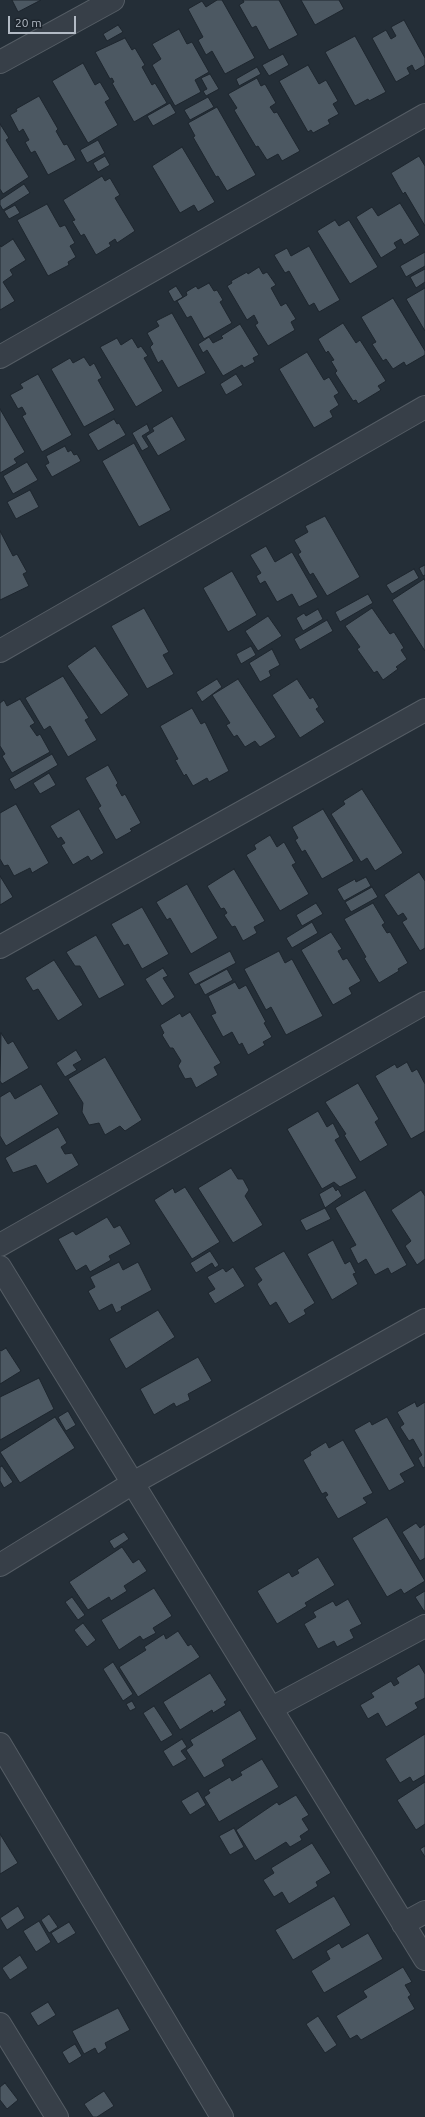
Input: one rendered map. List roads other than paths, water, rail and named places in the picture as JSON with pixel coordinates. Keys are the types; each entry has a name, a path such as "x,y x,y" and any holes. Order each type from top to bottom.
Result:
{"street":[{"path":"0,62 113,0"},
{"path":"0,357 425,115"},
{"path":"0,652 425,407"},
{"path":"0,947 425,710"},
{"path":"0,1245 425,1003"},
{"path":"0,1267 425,1959"},
{"path":"0,1565 133,1483 425,1320"},
{"path":"272,1708 425,1626"},
{"path":"0,1744 222,2117"},
{"path":"403,1924 425,1912"},
{"path":"0,2024 53,2115"}]}
